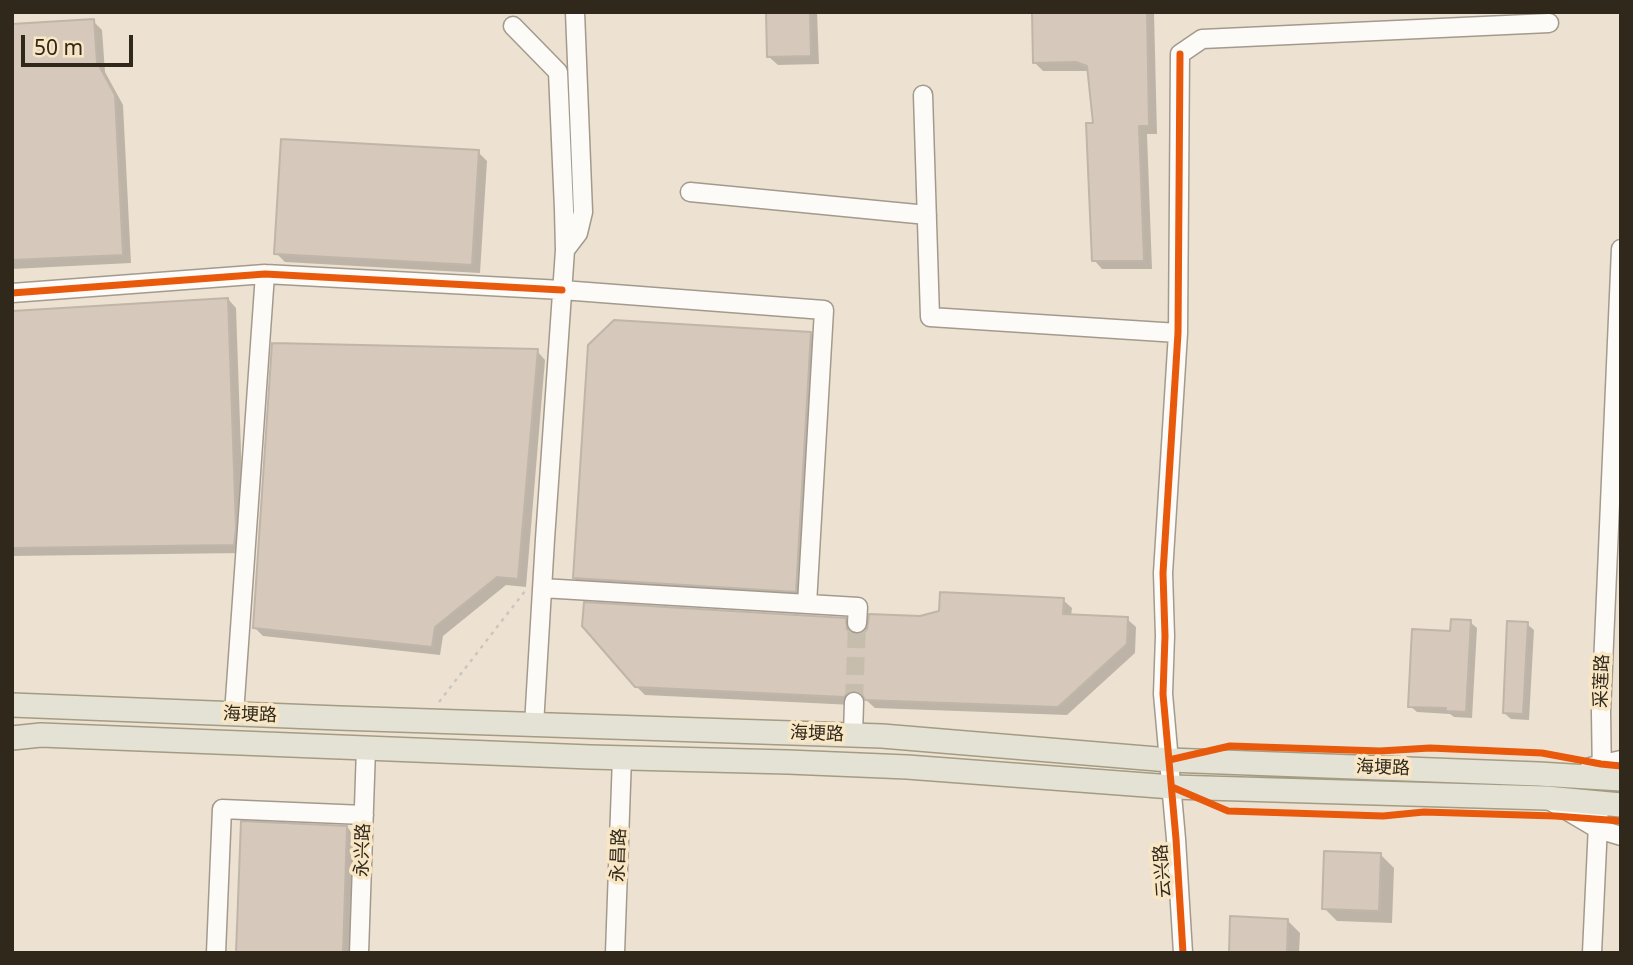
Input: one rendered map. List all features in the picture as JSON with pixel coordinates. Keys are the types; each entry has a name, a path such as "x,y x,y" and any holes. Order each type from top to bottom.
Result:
{"main road":[{"name":"海埂路","path":"12,705 883,736 1168,760 1608,774"},
{"name":"海埂路","path":"12,738 41,736 907,767 1172,787 1546,798 1610,804"}],"street":[{"path":"565,250 578,233 583,212 575,12"},
{"name":"云兴路","path":"1183,953 1180,882 1163,694 1163,573 1178,334 1180,54 1202,39 1549,23"},
{"path":"513,26 558,72 565,250 534,725"},
{"path":"923,95 930,317 1178,334"},
{"path":"690,192 927,215"},
{"name":"采莲路","path":"1608,774 1601,712 1621,249"},
{"path":"234,714 265,274"},
{"path":"12,293 265,274 562,290 824,310 807,604"},
{"path":"542,588 858,607 857,623"},
{"path":"853,735 854,702"},
{"name":"永兴路","path":"359,953 366,748"},
{"name":"永昌路","path":"615,953 622,757"},
{"path":"1608,774 1621,760"},
{"path":"1546,798 1598,829 1621,836"},
{"path":"1592,953 1598,829 1610,804"},
{"path":"216,953 222,809 364,815"}],"path":[{"path":"424,721 543,567"}],"building":[{"path":"766,12 810,12 811,56 767,57"},
{"path":"1032,12 1147,12 1149,126 1139,126 1144,261 1092,261 1086,123 1093,123 1087,66 1076,62 1033,63"},
{"path":"94,19 97,62 115,95 123,255 12,260 12,24"},
{"path":"281,139 479,150 472,265 274,254"},
{"path":"228,298 236,528 234,545 12,548 12,311"},
{"path":"614,320 811,332 796,592 573,578 588,345"},
{"path":"272,343 538,349 518,579 497,577 435,627 432,647 253,628"},
{"path":"940,592 1064,598 1063,614 1128,617 1127,644 1058,707 865,700 861,693 855,691 848,692 844,697 635,687 582,626 584,602 846,618 847,629 857,634 867,629 869,614 920,616 939,611"},
{"path":"1451,619 1471,620 1466,712 1446,711 1446,708 1408,707 1412,629 1450,631"},
{"path":"1507,621 1528,622 1523,714 1503,713"},
{"path":"241,821 347,826 343,953 236,953"},
{"path":"1324,851 1381,853 1379,911 1322,909"},
{"path":"1230,916 1288,919 1287,953 1229,953"}],"tunnel":[{"path":"854,702 857,623"}],"cycle path":[{"path":"1180,54 1178,333 1163,573 1163,694 1183,953"},
{"path":"12,293 265,274 562,290"},
{"path":"1169,760 1230,746 1380,751 1430,748 1542,753 1621,766"},
{"path":"1172,787 1228,811 1383,816 1424,812 1621,821"}]}
